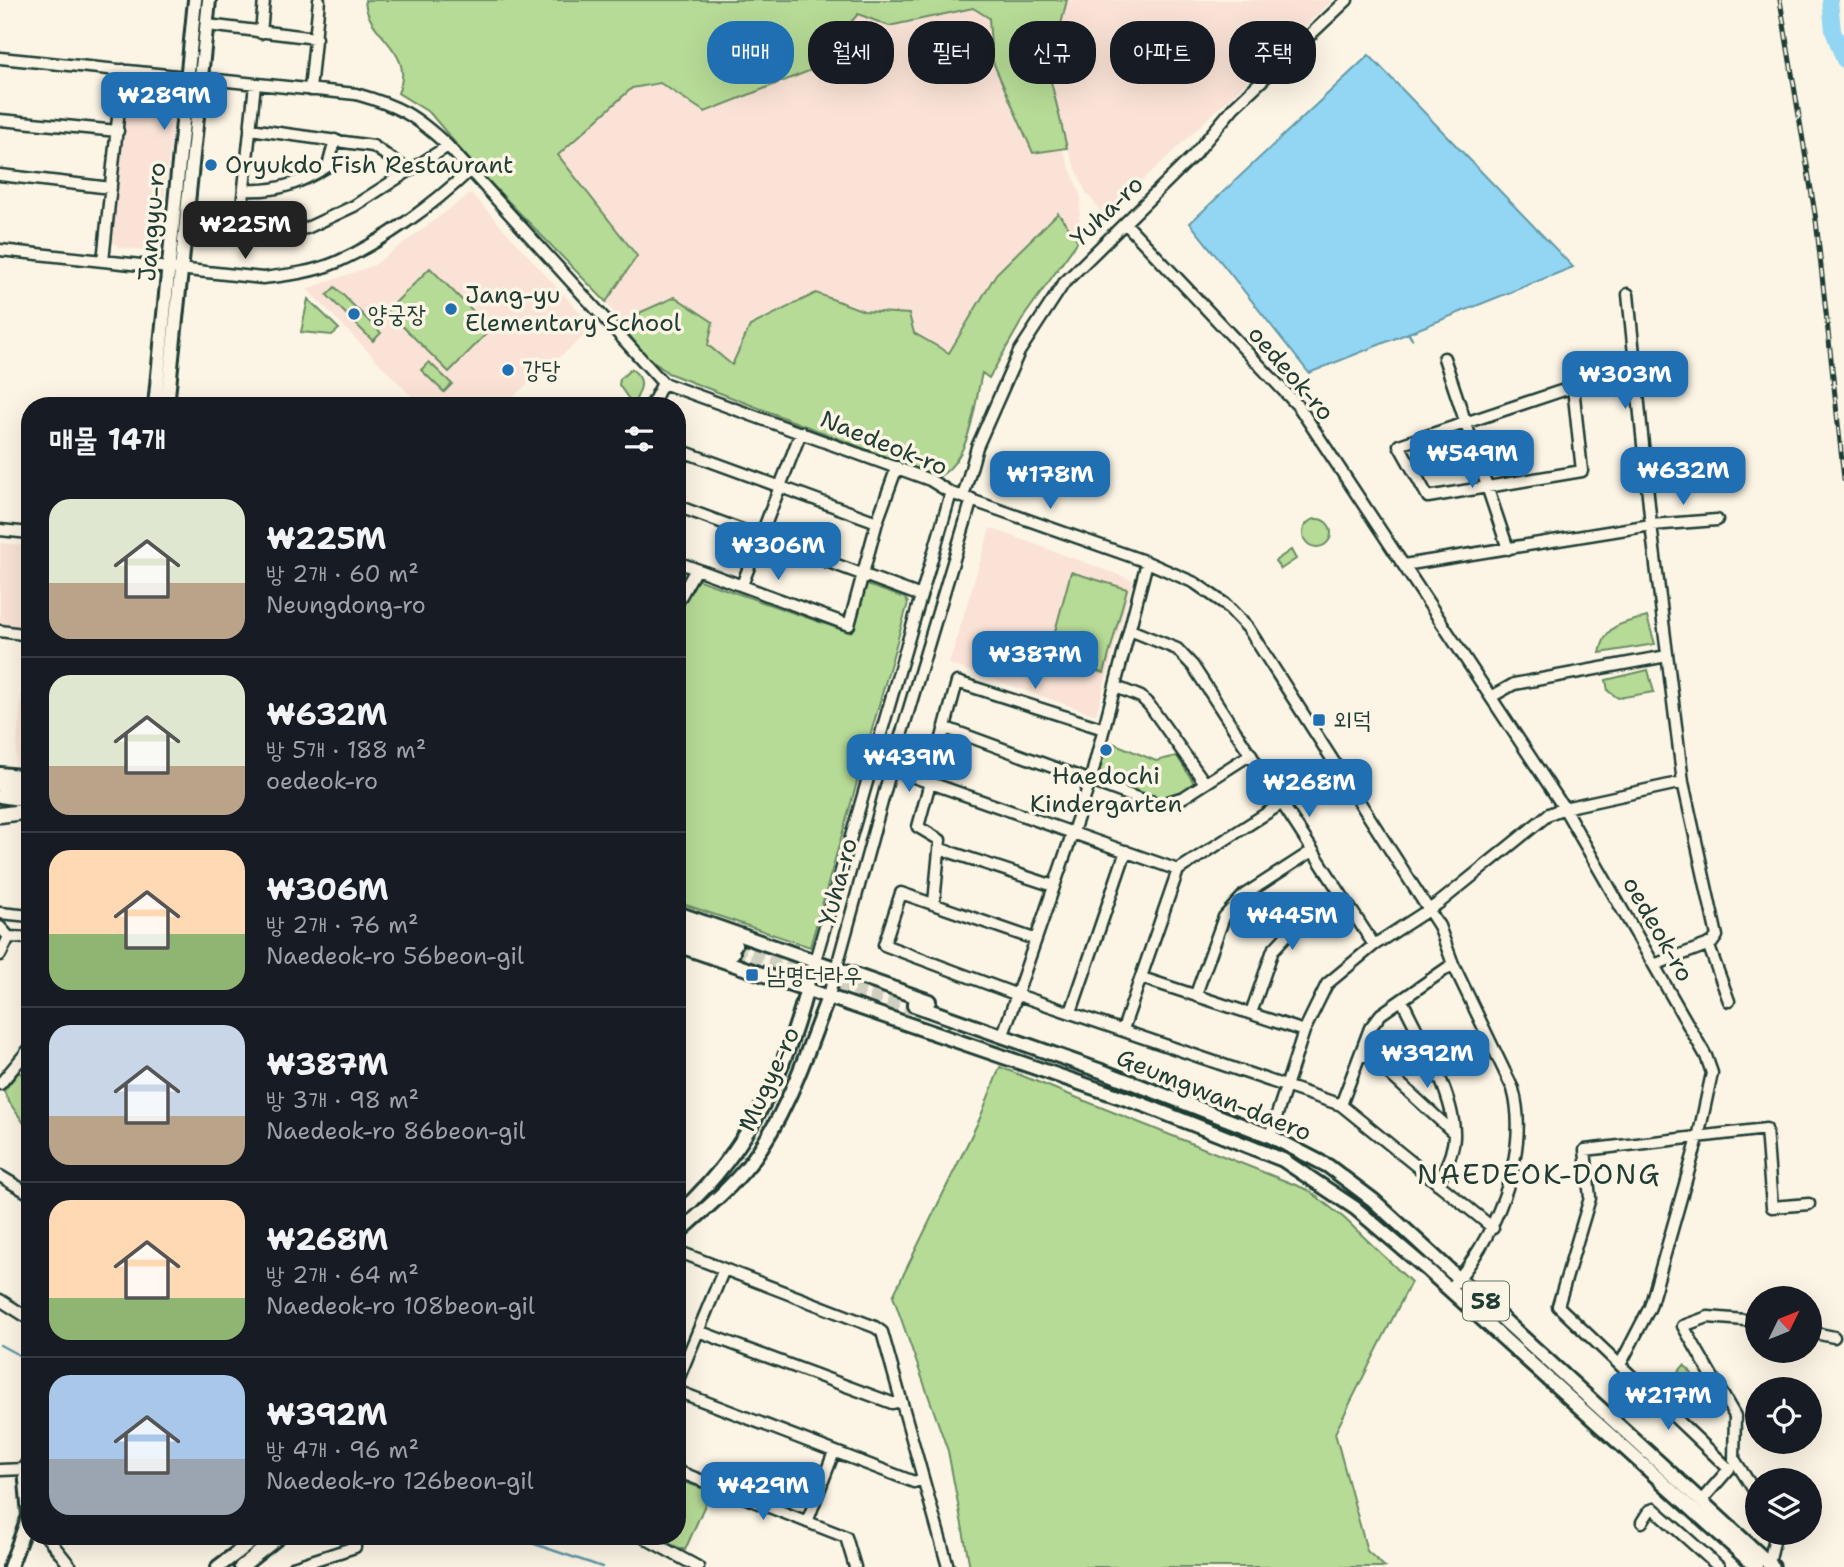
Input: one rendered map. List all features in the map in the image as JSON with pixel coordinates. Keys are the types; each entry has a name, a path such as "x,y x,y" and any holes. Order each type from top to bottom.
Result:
{"highway":[{"path":"0,815 21,803"}],"main road":[{"name":"Jangyu-ro","path":"168,397 175,268 194,78 195,0"},
{"name":"Jangyu-ro","path":"194,78 207,25 209,0"},
{"name":"Jangyu-ro","path":"156,397 175,268"},
{"path":"0,774 21,791"},
{"path":"0,785 21,794"},
{"path":"0,796 21,797"},
{"path":"0,807 21,800"},
{"path":"686,916 1005,1029 1106,1067 1159,1093"},
{"path":"686,928 734,949 686,936"},
{"path":"686,948 1144,1105 1283,1160"},
{"name":"Mugye-ro","path":"686,1207 708,1188 778,1077 807,988"},
{"name":"Mugye-ro","path":"686,1226 718,1199 752,1160 782,1114 829,995"},
{"name":"Geumgwan-daero","path":"1283,1160 1214,1122 912,1010 1159,1093 1270,1136 1328,1166 1373,1200 1460,1278 1702,1500 1766,1566"},
{"name":"58","path":"1283,1160 1355,1208 1766,1566"},
{"path":"10,1567 21,1538"},
{"path":"218,1567 247,1545"},
{"path":"241,1567 269,1545"}],"street":[{"path":"261,33 264,0"},
{"path":"310,90 319,0"},
{"name":"Yuha-ro","path":"829,995 967,498 977,447 1018,352 1064,283 1194,156 1234,107 1347,0"},
{"path":"207,25 316,38"},
{"name":"Naedeok-ro","path":"0,58 356,94 386,103 417,117 448,146 663,383 897,467 930,480 951,493 1147,562 1195,583 1225,604 1248,628 1439,926 1453,964 1517,1102 1513,1166 1493,1228 1460,1278 1449,1289"},
{"path":"103,261 123,71"},
{"path":"255,85 239,235 307,228 354,206 448,146"},
{"path":"0,120 118,131"},
{"path":"250,129 373,146 409,171"},
{"path":"244,190 265,191 297,185 328,166 335,140"},
{"path":"0,250 264,278 301,273 337,262 409,218 452,187 470,170"},
{"path":"0,175 111,188"},
{"name":"oedeok-ro","path":"1125,223 1299,407 1564,808 1706,1056 1712,1073 1698,1138"},
{"name":"oedeok-ro","path":"1628,294 1651,525 1683,782 1717,936 1708,944 1728,1001"},
{"path":"1444,358 1508,549"},
{"path":"656,397 663,383"},
{"path":"1573,387 1582,471 1487,487 1429,497 1399,445 1573,387"},
{"path":"742,585 801,432"},
{"path":"686,452 877,523"},
{"path":"686,565 849,625 877,523 897,467"},
{"name":"Yuha-ro","path":"807,988 951,493"},
{"path":"686,509 921,596"},
{"path":"1405,565 1651,525 1717,520"},
{"path":"0,530 21,532"},
{"path":"1005,1029 1090,782 1147,562"},
{"path":"686,587 696,569"},
{"path":"1130,630 1177,649 1193,666 1341,899 1374,945"},
{"path":"0,631 21,634"},
{"path":"1491,697 1514,684 1667,656"},
{"path":"934,903 942,849 940,840 918,827 928,780 946,727 957,682 1104,729"},
{"path":"1116,687 1140,697 1150,706 1205,783"},
{"path":"946,727 1090,782 1161,804 1184,797 1251,754"},
{"path":"1123,1029 1178,870 1281,804 1335,764"},
{"path":"891,769 1074,831 1178,870"},
{"path":"1270,1136 1304,1031 1327,984 1374,945 1428,910 1549,814 1564,808 1683,782"},
{"path":"942,849 1054,886"},
{"path":"1196,994 1224,916 1244,895 1312,851"},
{"path":"1071,1012 1126,852"},
{"path":"1034,939 901,893 884,945 1015,994 1341,1105 1493,1228"},
{"path":"1251,1013 1273,950 1286,936 1341,899"},
{"path":"0,913 21,915"},
{"path":"0,928 9,937 21,938"},
{"path":"0,955 9,937"},
{"path":"1654,965 1708,944"},
{"path":"1341,1105 1370,1028 1381,1014 1453,964"},
{"path":"1142,978 1304,1031"},
{"path":"1402,1000 1451,1107 1455,1133 1452,1153 1438,1184"},
{"path":"1362,1054 1381,1067 1455,1133"},
{"path":"0,1084 21,1059"},
{"path":"1702,1500 1728,1469 1558,1306 1590,1198 1585,1150 1766,1129 1772,1207 1809,1204"},
{"path":"1620,1365 1650,1307 1698,1138"},
{"path":"0,1176 21,1189"},
{"path":"686,1255 882,1332 948,1567"},
{"path":"686,1360 723,1269"},
{"path":"0,1300 21,1313"},
{"path":"1745,1320 1708,1317 1683,1326 1735,1416 1734,1459 1745,1476"},
{"path":"698,1331 892,1403 901,1401"},
{"path":"1822,1334 1834,1337"},
{"path":"686,1394 914,1482 923,1479"},
{"path":"807,1522 834,1452"},
{"path":"0,1470 21,1465"},
{"path":"686,1475 846,1537 855,1567"},
{"path":"1642,1522 1649,1511 1654,1509 1719,1567"},
{"path":"53,1545 71,1567"},
{"path":"658,1545 698,1567"},
{"path":"1766,1566 1772,1545"},
{"path":"293,1567 355,1547"}],"shaded area":[{"path":"1067,0 1333,0 1311,21 1229,21 1229,84 1244,84 1105,216 1086,193 1067,148 1052,84 1096,84 1096,21 1062,21"},
{"path":"973,8 989,18 989,21 912,21"},
{"path":"858,14 876,21 852,21"},
{"path":"908,22 908,84 995,84 995,67 1033,153 1062,148 1081,196 1078,241 1058,214 996,274 949,353 914,333 909,314 864,311 816,293 732,365 708,345 641,312 628,333 606,302 637,255 558,155 632,87 660,82 705,112 776,84 794,84 794,77 808,71 808,84 894,84 894,25"},
{"path":"131,80 178,85 158,244 150,251 118,247 111,240 124,82"},
{"name":"Jang-yu Elementary School","path":"471,193 594,328 513,397 412,397 307,289 374,265"},
{"path":"990,528 1133,580 1096,715 949,664"},
{"path":"0,543 21,545 21,635 0,632"},
{"path":"21,698 21,766 15,766"}],"green space":[{"path":"365,0 1067,0 1062,21 1009,21 1009,84 1052,84 1067,148 1033,153 995,67 995,21 989,21 989,18 973,8 894,25 894,21 876,21 858,14 852,21 808,21 808,71 794,77 794,21 707,21 707,84 776,84 705,112 660,83 632,88 558,155 637,256 606,302 477,169 430,113 398,93 402,78 401,65 367,13"},
{"path":"1058,213 1078,241 1025,315 989,378 982,373 964,445 958,458 938,477 668,373 645,355 628,333 641,312 675,297 713,322 708,345 732,365 750,326 816,293 864,311 909,314 914,333 949,353 996,274"},
{"path":"430,268 491,329 449,372 387,311"},
{"name":"양궁장","path":"335,287 381,333 373,341 327,295"},
{"path":"308,299 339,329 332,335 301,332"},
{"path":"429,362 452,384 444,392 421,370"},
{"path":"631,369 636,373 641,382 637,397 627,397 619,385 620,379"},
{"path":"1317,519 1327,523 1331,533 1327,543 1317,547 1307,543 1303,533 1307,523"},
{"path":"1291,550 1296,559 1281,569 1275,561"},
{"path":"1071,572 1127,589 1104,673 1048,657"},
{"path":"699,580 848,632 867,585 905,598 908,603 810,947 686,905 686,598 693,584"},
{"path":"1647,617 1655,644 1600,653 1606,636 1616,626"},
{"path":"1648,670 1654,692 1618,698 1608,691 1606,680"},
{"path":"1108,741 1156,761 1177,756 1194,783 1185,792 1161,798 1097,779"},
{"path":"1000,1067 1308,1190 1344,1218 1411,1282 1335,1433 1367,1551 1385,1567 970,1567 948,1451 893,1296 980,1118"},
{"path":"19,1072 21,1073 21,1119 10,1103 4,1091"},
{"path":"1684,1365 1695,1380 1696,1386 1691,1411 1674,1403 1666,1387"},
{"path":"686,1483 711,1491 685,1550 672,1545 686,1545"}],"water":[{"path":"1369,55 1573,267 1309,373 1190,223"}],"waterway":[{"path":"1830,0 1833,31 1844,60"},
{"path":"1408,333 1412,339"},
{"path":"0,1345 21,1356"},
{"path":"537,1545 602,1567"}],"tunnel":[{"path":"735,945 914,1005"},
{"path":"733,953 910,1015"}],"railway":[{"path":"1780,0 1816,220 1844,479"}],"place":[{"name":"Oryukdo Fish Restaurant","path":"211,165"},
{"name":"Jang-yu Elementary School","path":"451,309"},
{"name":"양궁장","path":"354,314"},
{"name":"강당","path":"508,370"},
{"name":"외덕","path":"1319,720"},
{"name":"Haedochi Kindergarten","path":"1106,750"},
{"name":"남명더라우","path":"752,975"}],"district":[{"name":"NAEDEOK-DONG","path":"1539,1174"}]}
